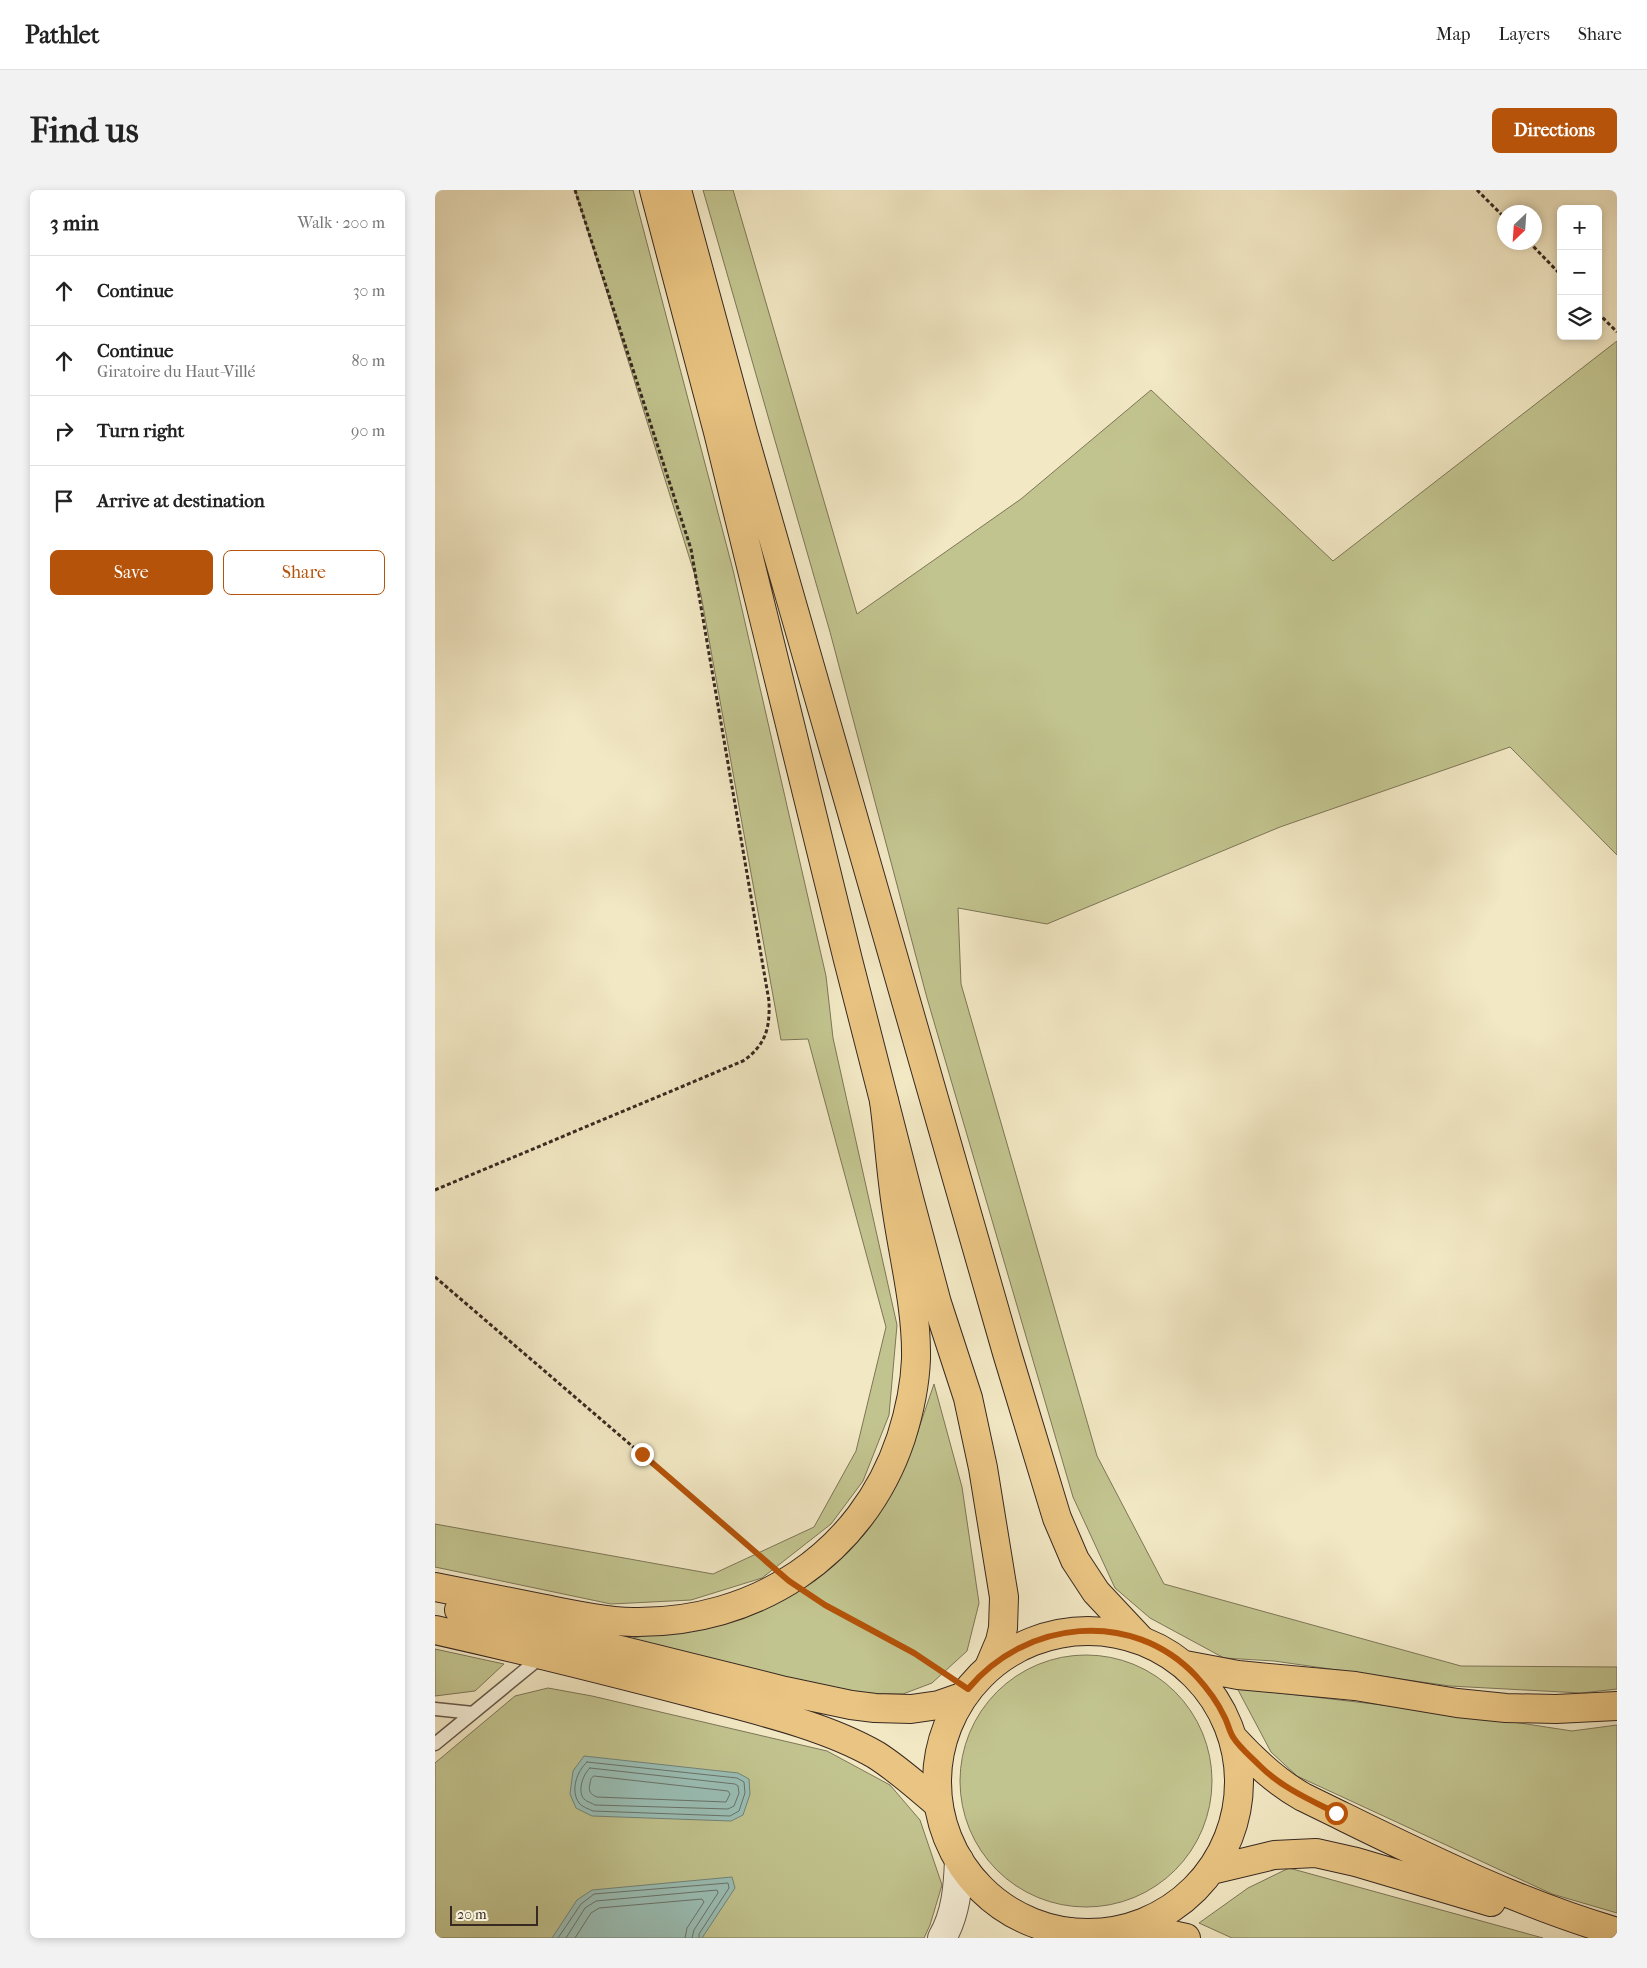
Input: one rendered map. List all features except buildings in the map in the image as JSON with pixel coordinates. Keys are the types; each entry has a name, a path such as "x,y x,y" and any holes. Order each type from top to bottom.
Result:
{"main road":[{"path":"654,190 718,432 848,960 937,1304 966,1390 983,1468 1004,1597 1003,1628 1000,1641 989,1667"},
{"path":"677,190 743,433 1007,1353 1057,1518 1075,1560 1085,1576 1108,1607 1141,1640"},
{"path":"435,1588 589,1618 652,1622 695,1618 754,1600 808,1568 841,1539 867,1507 897,1450 912,1394 916,1359 911,1304 896,1210 885,1101"},
{"path":"435,1603 760,1685 851,1705 911,1709 939,1705 965,1693"},
{"path":"435,1630 544,1655 736,1705 835,1736 876,1755 918,1786 938,1804"},
{"path":"1093,1630 1125,1635 1141,1640 1164,1651 1185,1666 1211,1693 1224,1714 1233,1738 1239,1768 1238,1806 1227,1843 1212,1870 1192,1892 1168,1911 1141,1924 1099,1933 1063,1935 1006,1909 979,1887 959,1860 944,1828 938,1804 937,1773 941,1743 950,1719 965,1693 989,1667 1015,1648 1045,1636 1093,1630"},
{"path":"1185,1666 1238,1675 1355,1686 1457,1703 1506,1708 1548,1709 1617,1706"},
{"path":"1233,1738 1269,1774 1303,1797 1485,1885 1575,1920"},
{"path":"1212,1870 1274,1855 1316,1853 1356,1862 1494,1903 1575,1920 1617,1932"},
{"path":"1127,1928 1154,1931 1186,1938"}],"street":[{"path":"942,1938 951,1918 958,1892 959,1860"}],"lane":[{"path":"435,1744 544,1655"},
{"path":"435,1709 473,1712"}],"path":[{"path":"435,1190 743,1061 753,1054 762,1043 769,1016 769,1000 691,549 575,190"},
{"path":"1477,190 1497,210"},
{"path":"1537,250 1557,271"},
{"path":"1602,317 1617,332"},
{"path":"435,1277 789,1581 825,1605 914,1653 965,1693"}],"green space":[{"path":"575,190 633,190 733,570 826,976 833,1038 897,1325 889,1415 863,1481 831,1524 762,1578 691,1600 611,1604 435,1567 435,1524 713,1574 814,1527 856,1451 886,1327 808,1039 781,1040 701,595"},
{"path":"703,190 733,190 857,614 1021,499 1151,390 1333,561 1617,341 1617,855 1510,747 1280,827 1047,924 958,908 961,984 1097,1456 1164,1584 1461,1666 1617,1667 1617,1689 1581,1693 1450,1686 1274,1661 1224,1658 1150,1618 1115,1588 1073,1497 927,998 830,632"},
{"path":"934,1384 962,1487 979,1603 967,1651 932,1683 903,1694 850,1693 621,1640 701,1626 752,1613 898,1480 918,1431"},
{"path":"435,1649 504,1664 475,1691 435,1696"},
{"path":"1074,1655 1098,1655 1134,1664 1166,1683 1184,1701 1203,1733 1207,1744 1212,1769 1210,1806 1203,1829 1184,1861 1166,1879 1134,1898 1123,1902 1098,1907 1074,1907 1038,1898 1006,1879 988,1861 969,1829 965,1818 960,1793 960,1769 969,1733 988,1701 1006,1683 1038,1664 1049,1660"},
{"path":"548,1688 592,1696 827,1751 890,1785 920,1820 942,1885 930,1925 924,1938 435,1938 435,1763 515,1696"},
{"path":"1237,1688 1468,1715 1572,1731 1617,1725 1617,1913 1552,1894 1297,1776 1271,1752"},
{"path":"1289,1868 1543,1938 1232,1938 1199,1923 1248,1888"}],"water":[{"path":"584,1756 738,1773 749,1779 750,1794 743,1815 731,1821 592,1816 576,1808 570,1794 573,1771"},
{"path":"732,1877 735,1888 702,1938 552,1938 577,1900 592,1890"}],"route":[{"path":"642,1454 789,1581 825,1605 914,1653 968,1689 989,1667 1015,1648 1045,1636 1077,1630 1109,1632 1141,1640 1164,1651 1175,1658 1203,1683 1224,1714 1233,1738 1269,1774 1303,1797 1336,1813"}]}
